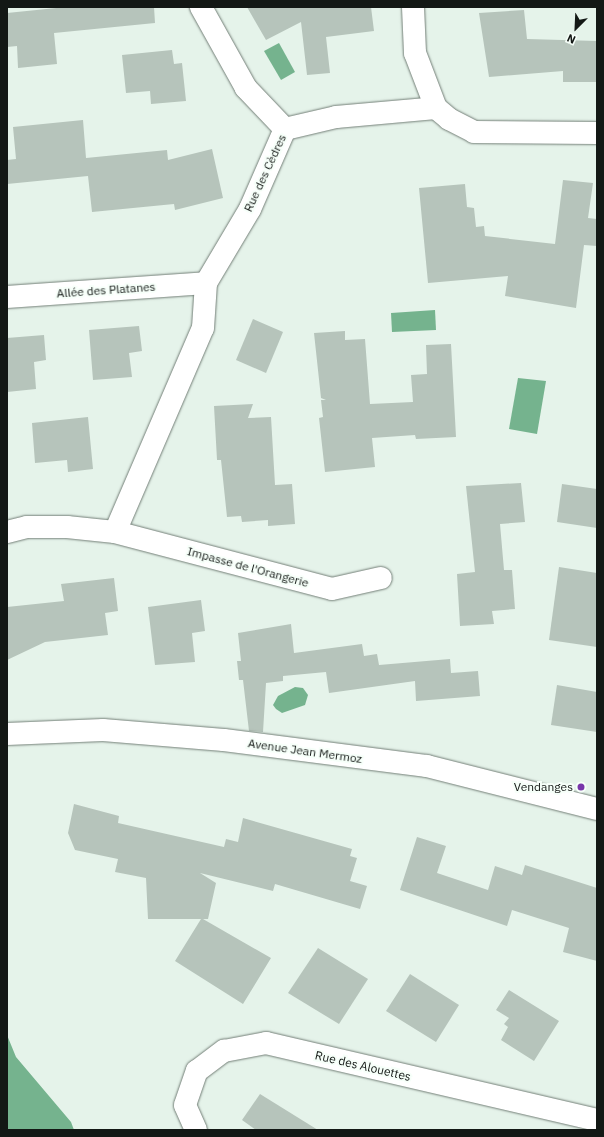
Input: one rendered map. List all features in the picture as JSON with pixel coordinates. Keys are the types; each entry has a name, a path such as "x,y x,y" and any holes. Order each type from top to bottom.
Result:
{"street":[{"name":"Rue des Cèdres","path":"201,7 246,88 285,129 250,209 206,283"},
{"path":"413,7 415,53 436,108 449,119 474,132 597,133"},
{"path":"285,129 336,117 436,108"},
{"path":"115,532 203,328 206,283"},
{"name":"Allée des Platanes","path":"7,296 206,283"},
{"name":"Impasse de l'Orangerie","path":"7,532 27,527 67,527 115,532 332,589 381,578"},
{"name":"Avenue Jean Mermoz","path":"7,734 103,730 224,740 426,766 597,809"},
{"name":"Rue des Alouettes","path":"196,1130 185,1104 197,1071 224,1051 266,1043 597,1120"}],"shaded area":[{"path":"279,43 295,72 281,80 264,51"},
{"path":"435,310 436,330 392,332 391,313"},
{"path":"518,378 546,381 537,434 509,429"},
{"path":"295,687 303,688 308,695 305,705 282,713 276,709 273,705 278,696"},
{"path":"7,1035 16,1057 71,1122 74,1130 7,1130"}],"building":[{"path":"66,7 154,7 155,23 54,33 57,64 18,68 17,46 7,47 7,13"},
{"path":"247,7 371,7 374,31 326,37 330,73 307,75 301,22 266,40"},
{"path":"524,10 527,39 597,41 597,82 563,82 563,71 489,77 479,13"},
{"path":"172,50 174,64 182,63 186,101 151,104 150,91 126,93 122,55"},
{"path":"83,120 86,158 167,150 168,160 212,149 223,198 175,210 174,204 92,212 88,176 7,184 7,160 16,159 13,127"},
{"path":"563,180 593,183 588,218 597,219 597,246 584,245 576,308 505,296 508,276 428,283 419,188 465,184 467,207 474,208 476,227 484,226 485,236 555,244"},
{"path":"253,319 283,332 266,373 236,360"},
{"path":"139,326 142,351 129,353 132,377 93,380 89,330"},
{"path":"345,331 345,340 365,339 370,404 413,402 411,375 427,374 426,345 451,344 456,437 416,439 415,435 372,438 375,467 325,472 319,418 323,417 321,400 326,400 321,398 314,333"},
{"path":"44,335 46,360 34,362 36,389 7,392 7,338"},
{"path":"253,404 248,418 271,417 275,485 292,484 295,524 268,526 268,520 242,522 241,516 227,517 221,460 217,460 214,406"},
{"path":"88,417 93,469 68,472 67,460 35,463 32,423"},
{"path":"521,483 525,522 500,524 504,570 512,570 515,609 492,611 494,624 460,626 457,574 475,572 466,486"},
{"path":"562,484 597,489 597,528 557,522"},
{"path":"559,567 597,573 597,647 549,640"},
{"path":"114,578 118,611 105,613 108,635 45,642 7,660 7,607 64,601 61,584"},
{"path":"201,600 205,631 192,633 195,662 155,665 148,607"},
{"path":"291,624 294,653 362,644 364,656 377,654 379,665 450,659 451,673 478,671 480,696 416,701 415,681 329,693 326,672 283,676 283,681 266,683 263,732 249,731 243,680 239,680 237,661 241,661 238,633"},
{"path":"557,685 597,692 597,732 551,725"},
{"path":"74,804 119,816 118,823 224,847 226,839 238,842 243,818 352,849 350,856 357,858 350,881 367,886 360,909 275,884 273,891 200,873 216,883 208,919 203,919 271,958 243,1004 175,961 201,919 148,919 146,878 115,872 118,859 75,850 68,833"},
{"path":"417,837 446,846 437,873 488,890 495,866 522,875 525,865 597,888 597,961 563,952 569,928 512,910 507,926 400,890"},
{"path":"318,948 368,979 339,1024 288,993"},
{"path":"410,974 459,1005 436,1042 386,1011"},
{"path":"509,990 559,1021 534,1061 501,1040 508,1027 504,1024 509,1018 496,1010"},
{"path":"260,1094 318,1130 256,1130 242,1120"}],"place":[{"name":"Vendanges","path":"581,787"}]}
